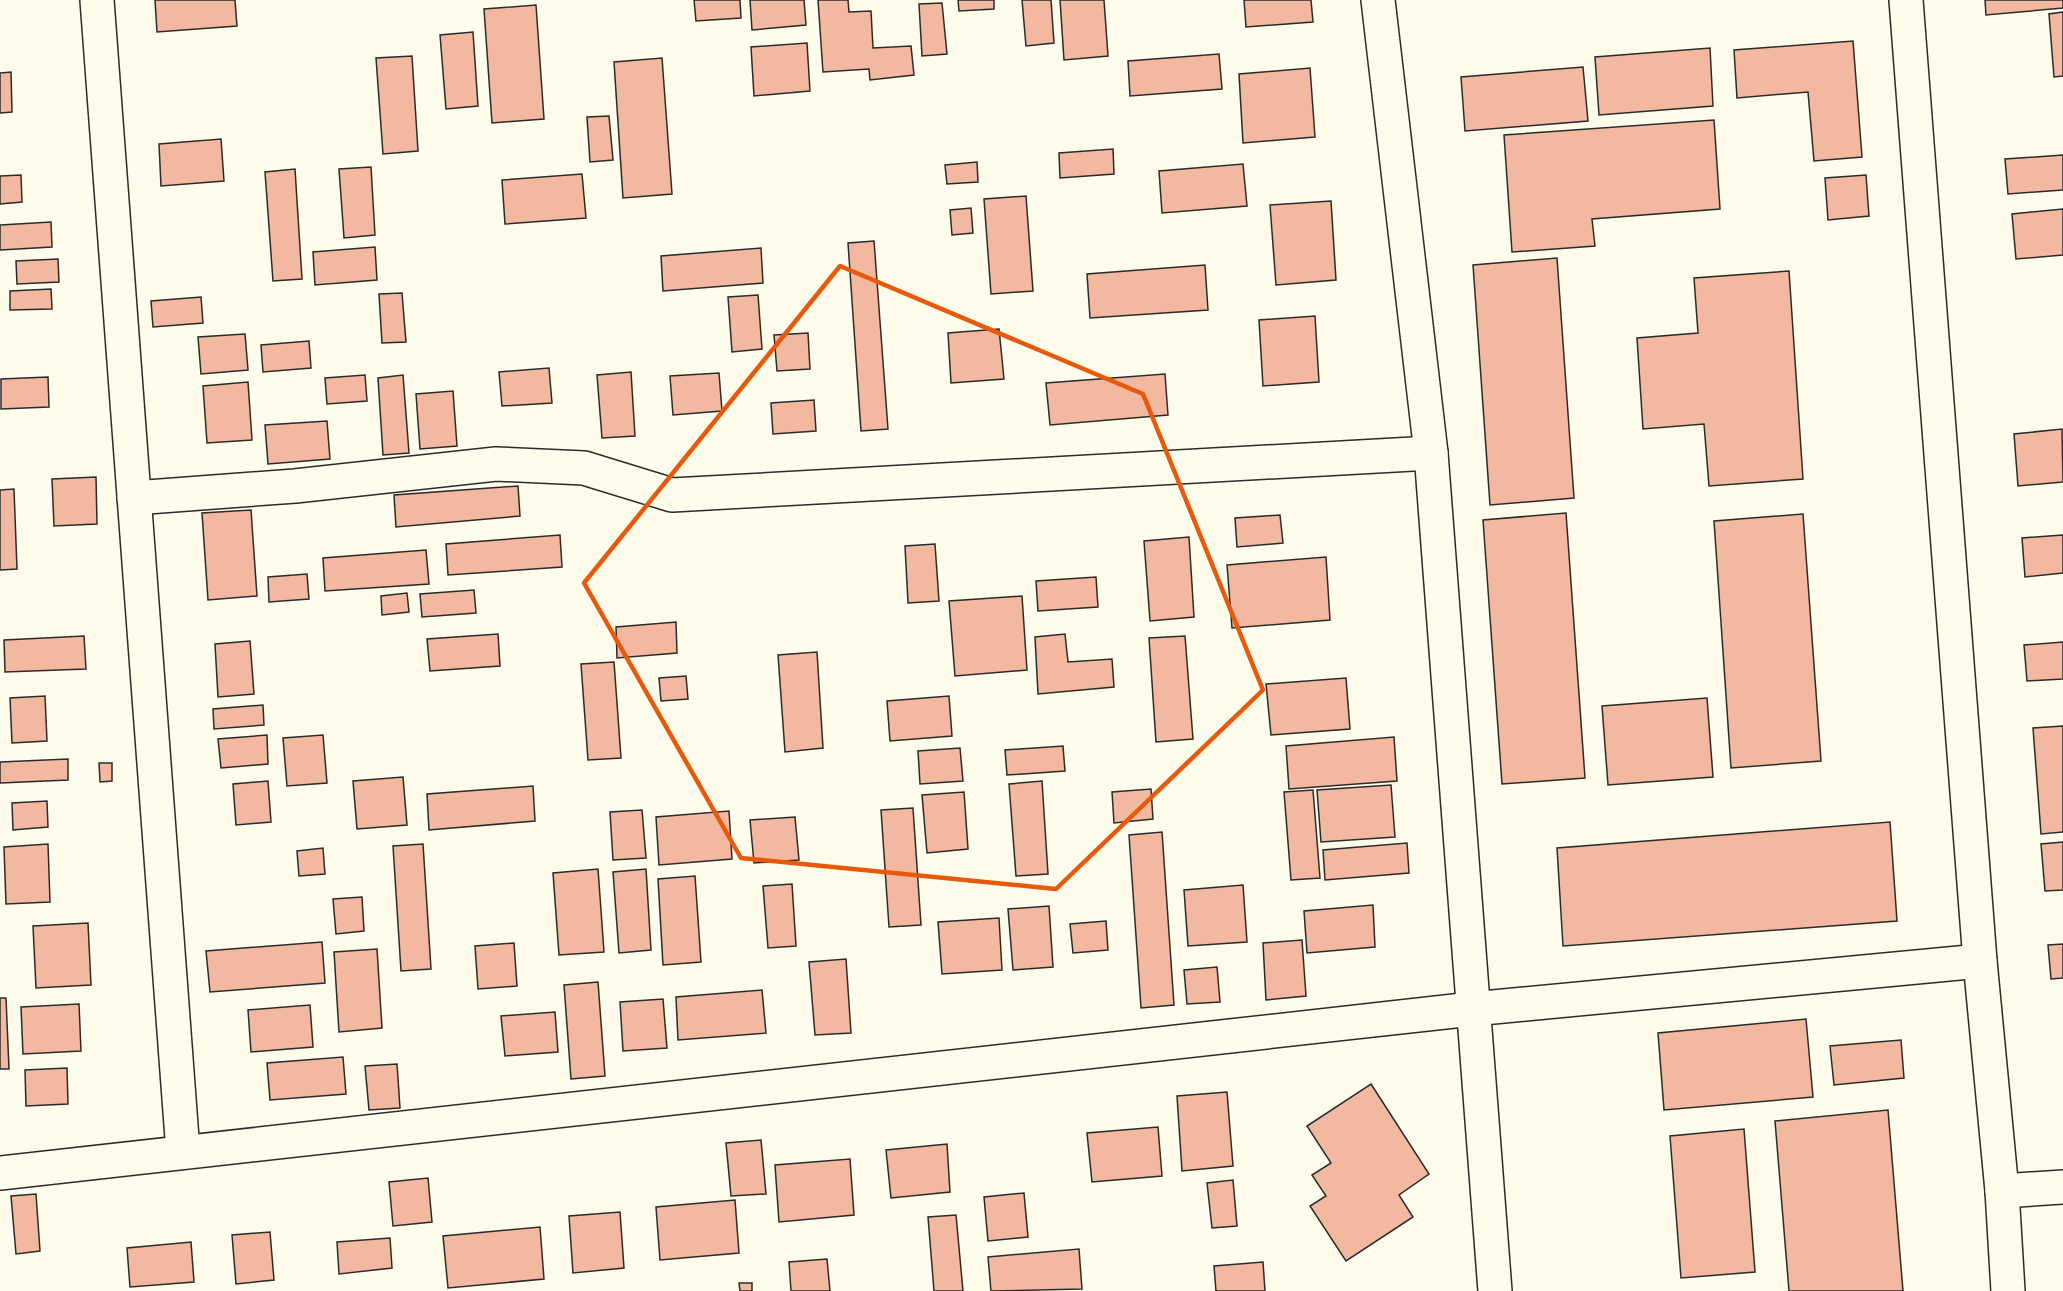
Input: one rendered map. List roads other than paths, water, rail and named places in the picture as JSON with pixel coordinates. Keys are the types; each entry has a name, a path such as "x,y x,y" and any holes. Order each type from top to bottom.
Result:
{"street":[{"path":"97,0 183,1152"},
{"path":"1378,0 1431,453 1495,1291"},
{"path":"1906,0 1980,961 2002,1191 2008,1291"},
{"path":"134,498 295,486 496,464 584,468 672,495 1431,453"},
{"path":"0,1173 1472,1009 1980,961"},
{"path":"2002,1191 2063,1186"}]}
